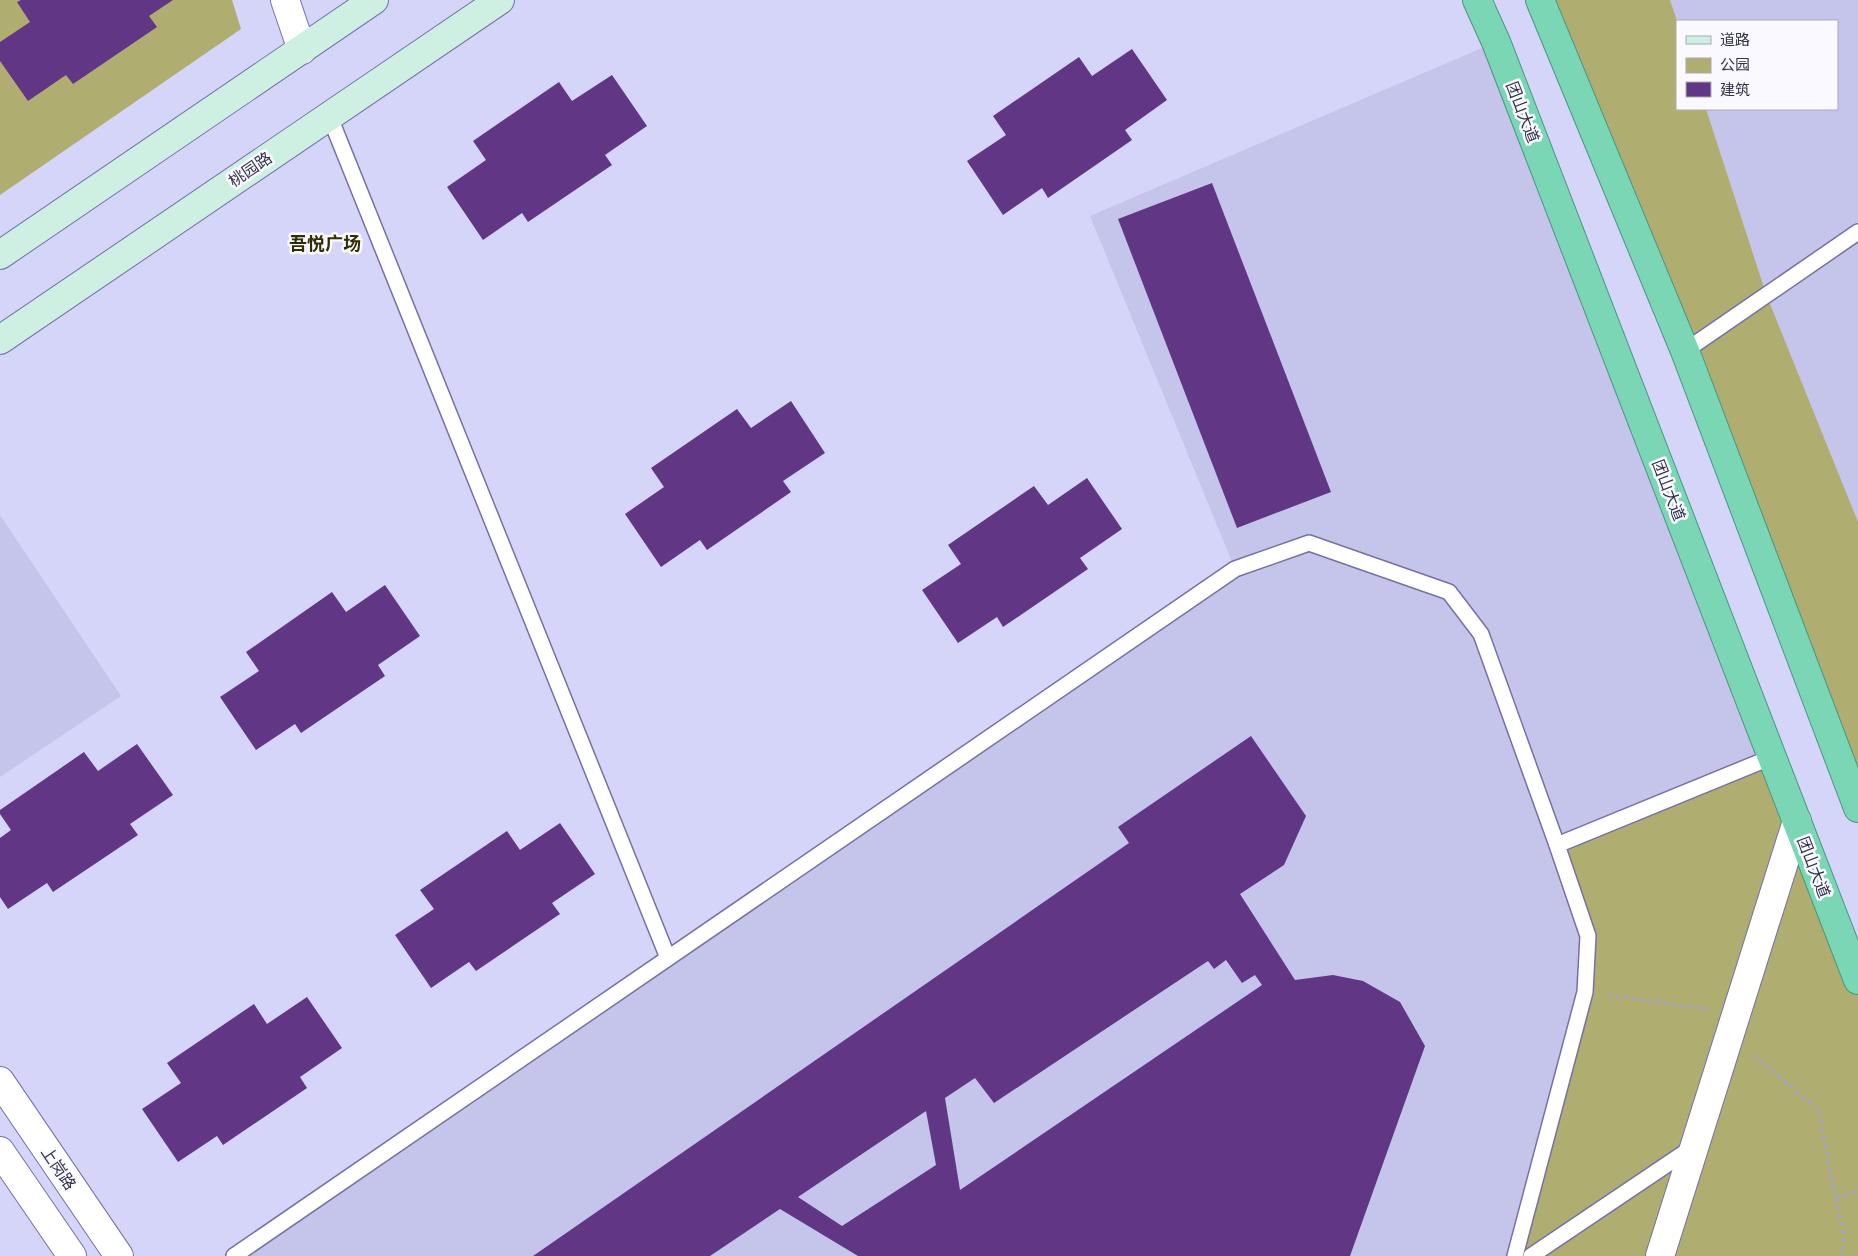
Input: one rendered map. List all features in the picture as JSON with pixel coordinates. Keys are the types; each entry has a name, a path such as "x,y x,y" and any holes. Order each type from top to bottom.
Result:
{"highway":[{"name":"团山大道","path":"1477,0 1500,51 1858,980"},
{"path":"1540,0 1685,351 1858,808"}],"main road":[{"path":"0,255 374,0"},
{"name":"桃园路","path":"0,340 500,0"}],"street":[{"path":"285,0 302,50"},
{"path":"1660,1256 1797,821"},
{"name":"上岗路","path":"0,1081 119,1256"},
{"path":"0,1151 72,1256"}],"lane":[{"path":"329,115 668,958"},
{"path":"1685,351 1858,232"},
{"path":"234,1256 1235,569 1309,543 1450,592 1481,634 1588,936 1585,992 1514,1256"},
{"path":"1556,845 1772,757"},
{"path":"1531,1256 1695,1146"}],"path":[{"path":"1585,992 1733,1024 1818,1109 1844,1238 1842,1256"},
{"path":"1836,1199 1858,1191"}],"shaded area":[{"path":"1540,0 1858,0 1858,808"},
{"path":"1496,42 1797,821 1660,1256 234,1256 1235,569 1090,216"},
{"path":"0,515 121,696 0,777"}],"green space":[{"path":"0,0 232,0 241,29 0,195"},
{"path":"1540,0 1670,0 1677,20 1676,110 1706,110 1766,294 1858,522 1858,808"},
{"path":"1772,757 1858,980 1858,1256 1515,1256 1585,992 1588,936 1557,845"}],"building":[{"path":"21,0 173,0 149,16 157,27 73,84 66,75 28,101 0,61 0,42 30,22 17,2"},
{"path":"1132,49 1167,100 1125,130 1132,140 1048,198 1042,188 1003,215 967,161 1006,135 993,116 1079,57 1092,76"},
{"path":"612,75 647,126 605,155 612,165 528,222 522,213 483,240 447,187 486,160 473,141 559,82 572,101"},
{"path":"1212,183 1331,492 1237,528 1118,219"},
{"path":"791,401 825,453 783,481 791,492 707,550 700,540 661,567 625,514 664,487 651,468 737,409 751,428"},
{"path":"1087,478 1122,529 1080,558 1088,569 1003,627 997,617 958,643 922,590 961,564 948,545 1034,486 1048,505"},
{"path":"385,585 420,636 378,665 385,676 301,733 295,724 256,750 220,697 259,671 246,652 332,592 346,612"},
{"path":"1251,736 1306,816 1284,865 1240,894 1295,980 1333,975 1363,981 1400,1002 1425,1046 1350,1256 858,1256 780,1209 710,1256 533,1256 1129,843 1118,827","holes":["1226,960 1242,983 1255,975 1262,985 960,1190 945,1098 975,1078 994,1103 1208,961 1214,969","926,1111 936,1165 842,1226 798,1197"]},
{"path":"137,744 173,795 130,824 138,835 53,892 47,883 8,909 0,897 0,838 11,830 0,814 0,810 84,752 98,771"},
{"path":"560,823 595,874 552,903 560,914 476,971 469,962 431,988 395,935 434,909 420,890 507,831 520,850"},
{"path":"307,997 342,1048 300,1077 307,1088 223,1145 217,1136 178,1162 142,1109 181,1083 167,1063 254,1004 267,1024"}],"district":[{"name":"吾悦广场","path":"325,244"}]}
